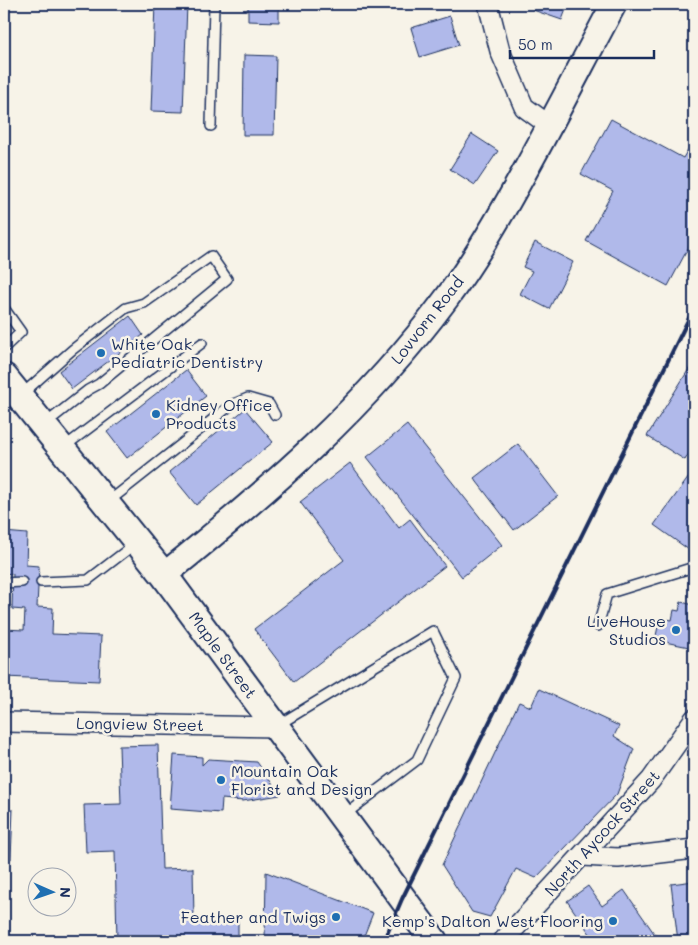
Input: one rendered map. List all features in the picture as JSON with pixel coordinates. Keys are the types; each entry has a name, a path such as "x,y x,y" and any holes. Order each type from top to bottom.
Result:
{"main road":[{"name":"Maple Street","path":"11,390 43,425 164,575 434,941"}],"street":[{"path":"488,4 500,51 524,107 550,126"},
{"name":"Lovvorn Road","path":"164,575 242,511 339,423 396,362 447,298 494,228 614,4"},
{"name":"North Aycock Street","path":"503,941 651,780 694,719"},
{"name":"Longview Street","path":"4,722 276,727"},
{"path":"583,856 618,858 694,849"}],"lane":[{"path":"211,126 214,4"},
{"path":"11,390 72,350 126,308 144,303 211,256 227,279 99,384 88,390 43,425"},
{"path":"4,308 20,332 4,348"},
{"path":"62,449 202,343"},
{"path":"106,504 231,405 248,398 269,404 275,414"},
{"path":"41,582 88,580 137,542"},
{"path":"598,626 607,594 694,567"},
{"path":"4,583 22,582"},
{"path":"276,727 432,631 456,678 417,760 342,817"}],"building":[{"path":"155,4 187,4 183,112 151,111"},
{"path":"248,4 279,4 279,22 248,21"},
{"path":"536,4 568,4 562,20 533,10"},
{"path":"450,16 459,45 420,57 411,28"},
{"path":"244,55 276,56 274,135 243,135"},
{"path":"611,119 683,158 694,139 694,237 668,286 586,241 613,191 581,174"},
{"path":"472,134 498,151 475,185 450,169"},
{"path":"535,242 573,262 549,309 520,294 532,271 523,267"},
{"name":"White Oak Pediatric Dentistry","path":"130,316 143,335 72,389 59,371"},
{"path":"694,361 694,445 685,460 647,436"},
{"name":"Kidney Office Products","path":"186,370 206,396 127,458 107,432"},
{"path":"245,409 273,442 196,505 169,472"},
{"path":"407,425 502,545 462,577 367,457"},
{"path":"518,444 558,496 514,530 474,478"},
{"path":"350,463 399,528 410,519 445,566 294,682 254,629 344,560 300,502"},
{"path":"694,470 694,548 692,552 654,525"},
{"path":"4,532 27,534 26,565 39,566 37,607 53,608 52,634 101,636 99,681 4,677 4,629 24,630 25,610 12,609 13,574 4,573"},
{"name":"LiveHouse Studios","path":"681,602 694,605 694,648 655,640 660,618 672,620 674,610 679,611"},
{"path":"539,689 619,726 614,736 634,749 617,794 536,878 516,869 490,917 472,912 442,865 519,702 531,707"},
{"path":"158,745 162,869 193,868 194,919 238,917 238,941 117,941 115,851 86,852 84,805 121,804 119,746"},
{"name":"Mountain Oak Florist and Design","path":"174,755 202,757 202,765 208,759 257,762 280,795 243,801 222,799 221,813 170,809"},
{"path":"4,810 13,810 11,859 4,859"},
{"path":"266,872 373,913 362,941 265,941"},
{"path":"694,881 694,941 678,941 671,884"},
{"name":"Kemp's Dalton West Flooring","path":"588,886 602,906 624,890 656,936 649,941 595,941 567,901"}],"railway":[{"path":"384,941 402,899 694,308"}],"place":[{"name":"White Oak Pediatric Dentistry","path":"101,353"},
{"name":"Kidney Office Products","path":"156,414"},
{"name":"LiveHouse Studios","path":"676,630"},
{"name":"Mountain Oak Florist and Design","path":"221,780"},
{"name":"Feather and Twigs","path":"336,917"},
{"name":"Kemp's Dalton West Flooring","path":"613,921"}]}
